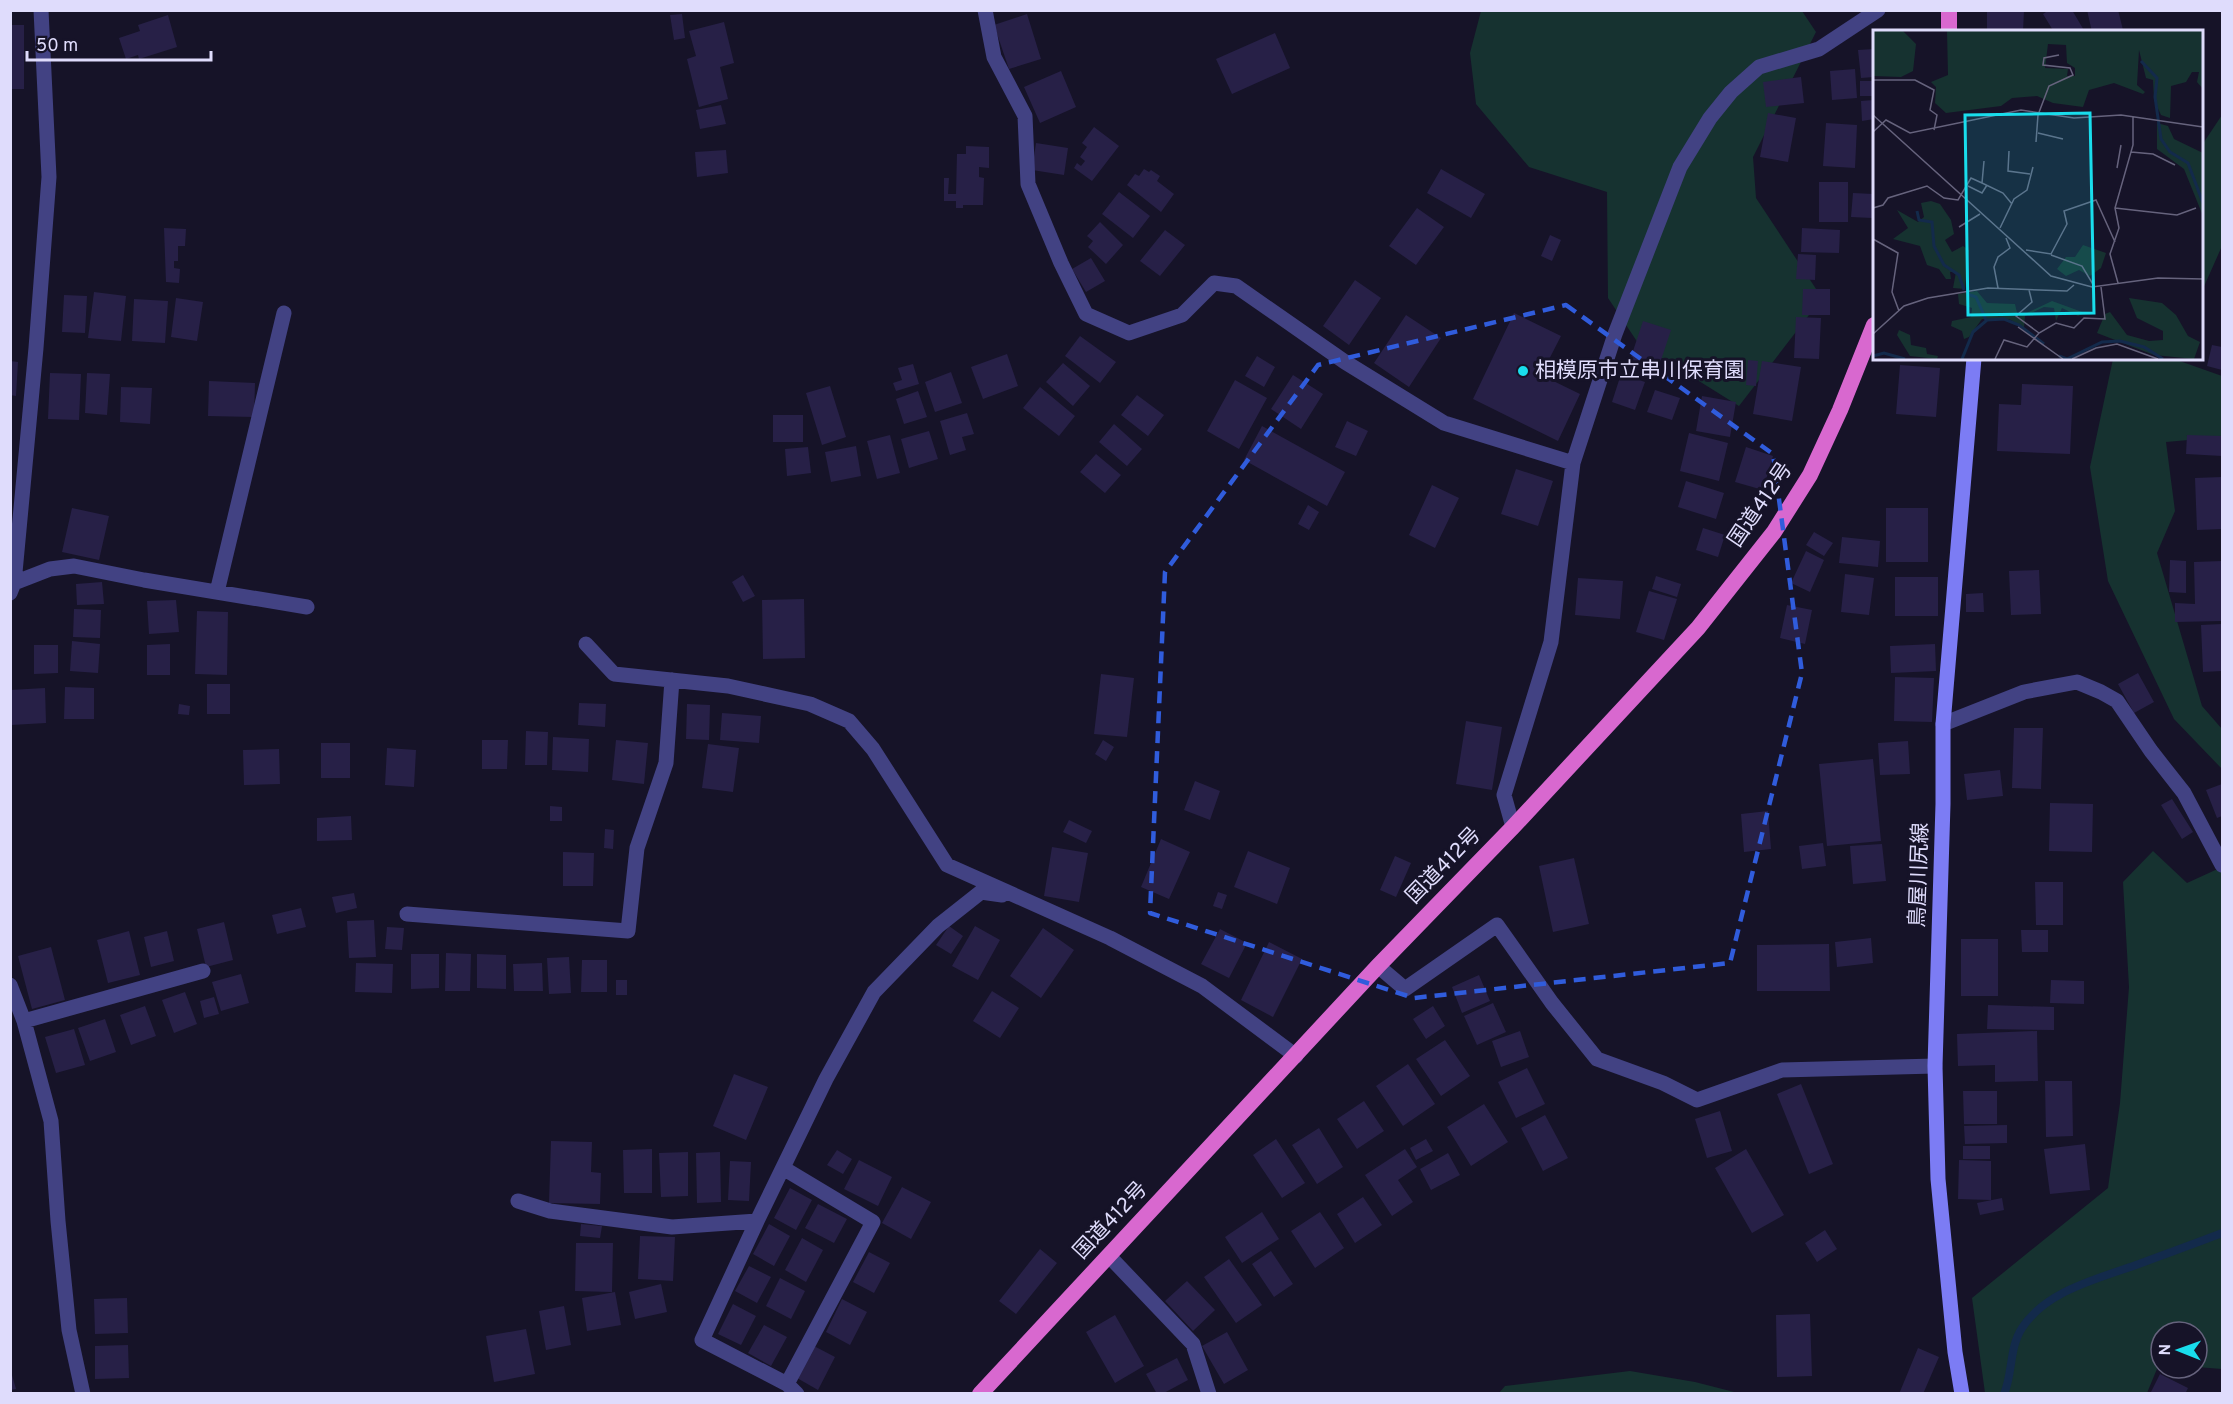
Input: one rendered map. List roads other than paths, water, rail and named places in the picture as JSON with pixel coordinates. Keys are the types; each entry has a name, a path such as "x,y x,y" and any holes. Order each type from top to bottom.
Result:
{"highway":[{"path":"1948,30 1949,10"},
{"name":"国道412号","path":"980,1394 1378,966 1514,827 1698,628 1774,532 1810,475 1873,330"}],"main road":[{"name":"鳥屋川尻線","path":"1962,1394 1955,1352 1938,1179 1935,1066 1943,804 1943,724 1974,360"}],"street":[{"path":"41,10 49,177 36,348 12,584 50,569 74,566 307,607"},
{"path":"985,10 994,57 1025,116 1028,184 1086,314 1128,333 1182,315 1214,283 1236,286 1346,362 1444,423 1573,463"},
{"path":"1514,827 1504,795 1551,642 1573,463 1615,334 1680,167 1710,118 1731,92 1759,67 1819,49 1878,10"},
{"path":"217,592 284,313"},
{"path":"586,644 614,674 728,686 810,704 849,721 873,749 947,865 1110,938 1202,986 1296,1056"},
{"path":"407,914 628,930 637,848 666,763 672,680"},
{"path":"1943,724 2024,692 2077,682 2101,692 2117,701 2151,751 2184,793 2223,865"},
{"path":"783,1168 873,1222 792,1389 702,1340 757,1221 826,1079 874,992 938,926 981,892 1017,897"},
{"path":"1378,966 1405,988 1497,925 1552,1003 1597,1059 1663,1083 1697,1100 1782,1070 1935,1066"},
{"path":"24,1021 202,971"},
{"path":"10,985 24,1021 51,1120 68,1320 83,1394"},
{"path":"518,1201 550,1211 672,1227 757,1221"},
{"path":"1109,1256 1193,1344 1209,1394"}],"waterway":[{"path":"2004,1394 2018,1336 2032,1315 2044,1305 2058,1295 2089,1281 2222,1233"}],"place":[{"name":"相模原市立串川保育園","path":"1523,371"}]}
